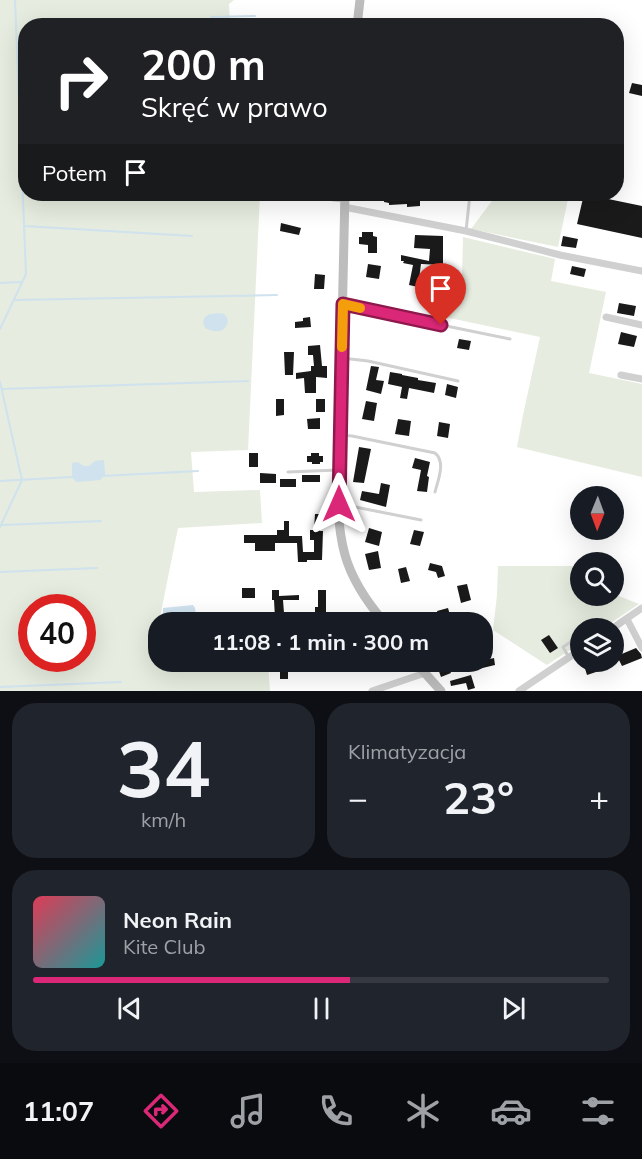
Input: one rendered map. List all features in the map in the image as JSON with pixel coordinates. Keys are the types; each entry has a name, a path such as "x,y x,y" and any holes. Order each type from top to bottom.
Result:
{"street":[{"path":"358,18 360,0"},
{"path":"344,201 339,522 345,556 358,585 376,612"},
{"path":"348,201 560,255 642,271"},
{"path":"606,317 642,325"},
{"path":"621,375 642,379"},
{"path":"624,621 642,608"},
{"path":"627,619 642,648"},
{"path":"519,691 569,658"},
{"path":"372,691 424,673 441,691"}],"lane":[{"path":"466,231 469,201"},
{"path":"343,304 510,339"},
{"path":"341,358 368,361 458,381"},
{"path":"339,435 435,453 442,462 435,492"},
{"path":"288,472 339,470"},
{"path":"339,504 421,520"},
{"path":"569,658 563,647 570,642"}],"shaded area":[{"path":"0,0 234,0 229,4 230,18 18,18 18,201 260,201 248,450 191,452 194,492 260,490 262,523 178,528 161,612 148,612 148,672 269,672 270,691 0,691"},
{"path":"492,201 568,201 558,247 471,229"},
{"path":"463,237 555,259 551,281 606,292 589,373 642,384 642,477 517,447 540,337 440,316 447,273 462,276"},
{"path":"498,566 570,566 570,606 624,606 624,598 639,604 618,618 570,618 570,650 547,665 493,630"}],"water":[{"path":"220,313 227,317 228,322 224,328 216,331 205,328 203,322 210,314"},
{"path":"104,460 105,475 100,480 76,482 72,477 72,463 77,462 89,466 95,461"},
{"path":"193,605 196,612 163,612 163,608"}],"building":[{"path":"632,83 642,85 642,96 629,93"},
{"path":"420,201 420,206 389,205 384,202"},
{"path":"582,201 618,201 642,206 642,238 577,224"},
{"path":"281,223 301,228 299,235 280,231"},
{"path":"362,232 373,232 373,236 377,237 377,253 368,253 368,245 359,244"},
{"path":"415,235 443,236 443,265 421,264 418,287 409,285 413,265 401,261 401,255 429,261 430,249 414,248"},
{"path":"563,236 578,239 576,248 561,246"},
{"path":"368,264 381,266 379,279 366,277"},
{"path":"572,266 586,269 584,277 570,274"},
{"path":"315,274 325,275 324,289 314,289"},
{"path":"619,303 636,306 634,316 617,313"},
{"path":"310,317 311,327 295,328 295,322"},
{"path":"621,332 637,336 634,347 618,344"},
{"path":"459,339 471,341 469,350 457,348"},
{"path":"320,345 322,366 327,366 327,378 316,377 316,393 305,393 304,378 296,379 296,373 311,371 311,366 314,366 313,355 308,355 308,346"},
{"path":"284,352 294,352 293,375 285,375"},
{"path":"371,366 379,367 376,380 384,381 381,394 366,390"},
{"path":"390,372 436,383 434,393 409,388 407,399 400,398 402,387 388,384"},
{"path":"447,384 458,387 456,398 445,395"},
{"path":"276,399 284,399 284,415 276,416"},
{"path":"316,399 325,399 325,412 316,412"},
{"path":"366,401 377,403 374,421 362,419"},
{"path":"320,418 320,429 308,429 307,419"},
{"path":"398,419 411,421 409,436 395,434"},
{"path":"439,422 450,424 448,438 437,436"},
{"path":"359,447 371,449 364,483 353,482"},
{"path":"249,453 258,453 258,467 249,467"},
{"path":"311,453 319,453 319,456 323,456 323,462 312,464 312,462 307,462 307,456 311,456"},
{"path":"415,458 430,462 427,492 417,491 421,470 412,468"},
{"path":"260,473 276,474 276,483 260,483"},
{"path":"302,475 320,475 320,482 302,482"},
{"path":"280,479 296,479 296,487 280,487"},
{"path":"381,483 390,485 386,507 360,500 362,491 379,494"},
{"path":"315,514 321,514 322,560 298,562 297,543 275,543 275,551 255,551 255,543 244,543 244,535 277,535 277,530 284,530 284,521 289,521 289,536 302,536 303,552 314,552 314,540 310,540 310,530 314,530"},
{"path":"369,528 382,532 379,546 365,542"},
{"path":"414,530 424,532 420,546 410,544"},
{"path":"378,551 381,568 369,570 365,554"},
{"path":"430,563 442,566 445,576 438,578 436,572 428,570"},
{"path":"406,567 410,581 401,583 398,569"},
{"path":"467,584 471,600 461,603 457,586"},
{"path":"242,588 255,588 255,598 242,598"},
{"path":"272,590 279,590 279,596 299,595 299,600 283,600 284,612 275,612 274,600 272,600"},
{"path":"318,590 326,590 326,612 315,612 315,607 318,607"},
{"path":"448,608 449,612 437,612"},
{"path":"549,635 558,648 550,653 541,640"},
{"path":"636,648 642,658 624,665 624,653"},
{"path":"280,672 288,672 288,679 280,679"},
{"path":"439,672 451,672 451,673 441,677"},
{"path":"471,675 475,688 468,690 466,683 451,686 450,681"}],"waterway":[{"path":"15,0 18,75"},
{"path":"211,18 255,16"},
{"path":"0,329 26,274 23,201"},
{"path":"24,226 192,236"},
{"path":"0,283 21,282"},
{"path":"14,300 277,295"},
{"path":"2,389 248,381"},
{"path":"0,382 22,480 0,527"},
{"path":"102,476 198,471"},
{"path":"0,481 72,477"},
{"path":"2,525 101,521"},
{"path":"0,572 97,568"},
{"path":"0,687 121,682"}],"slow traffic":[{"path":"342,347 343,304 360,308"}],"route":[{"path":"339,504 343,304 441,325"}]}
